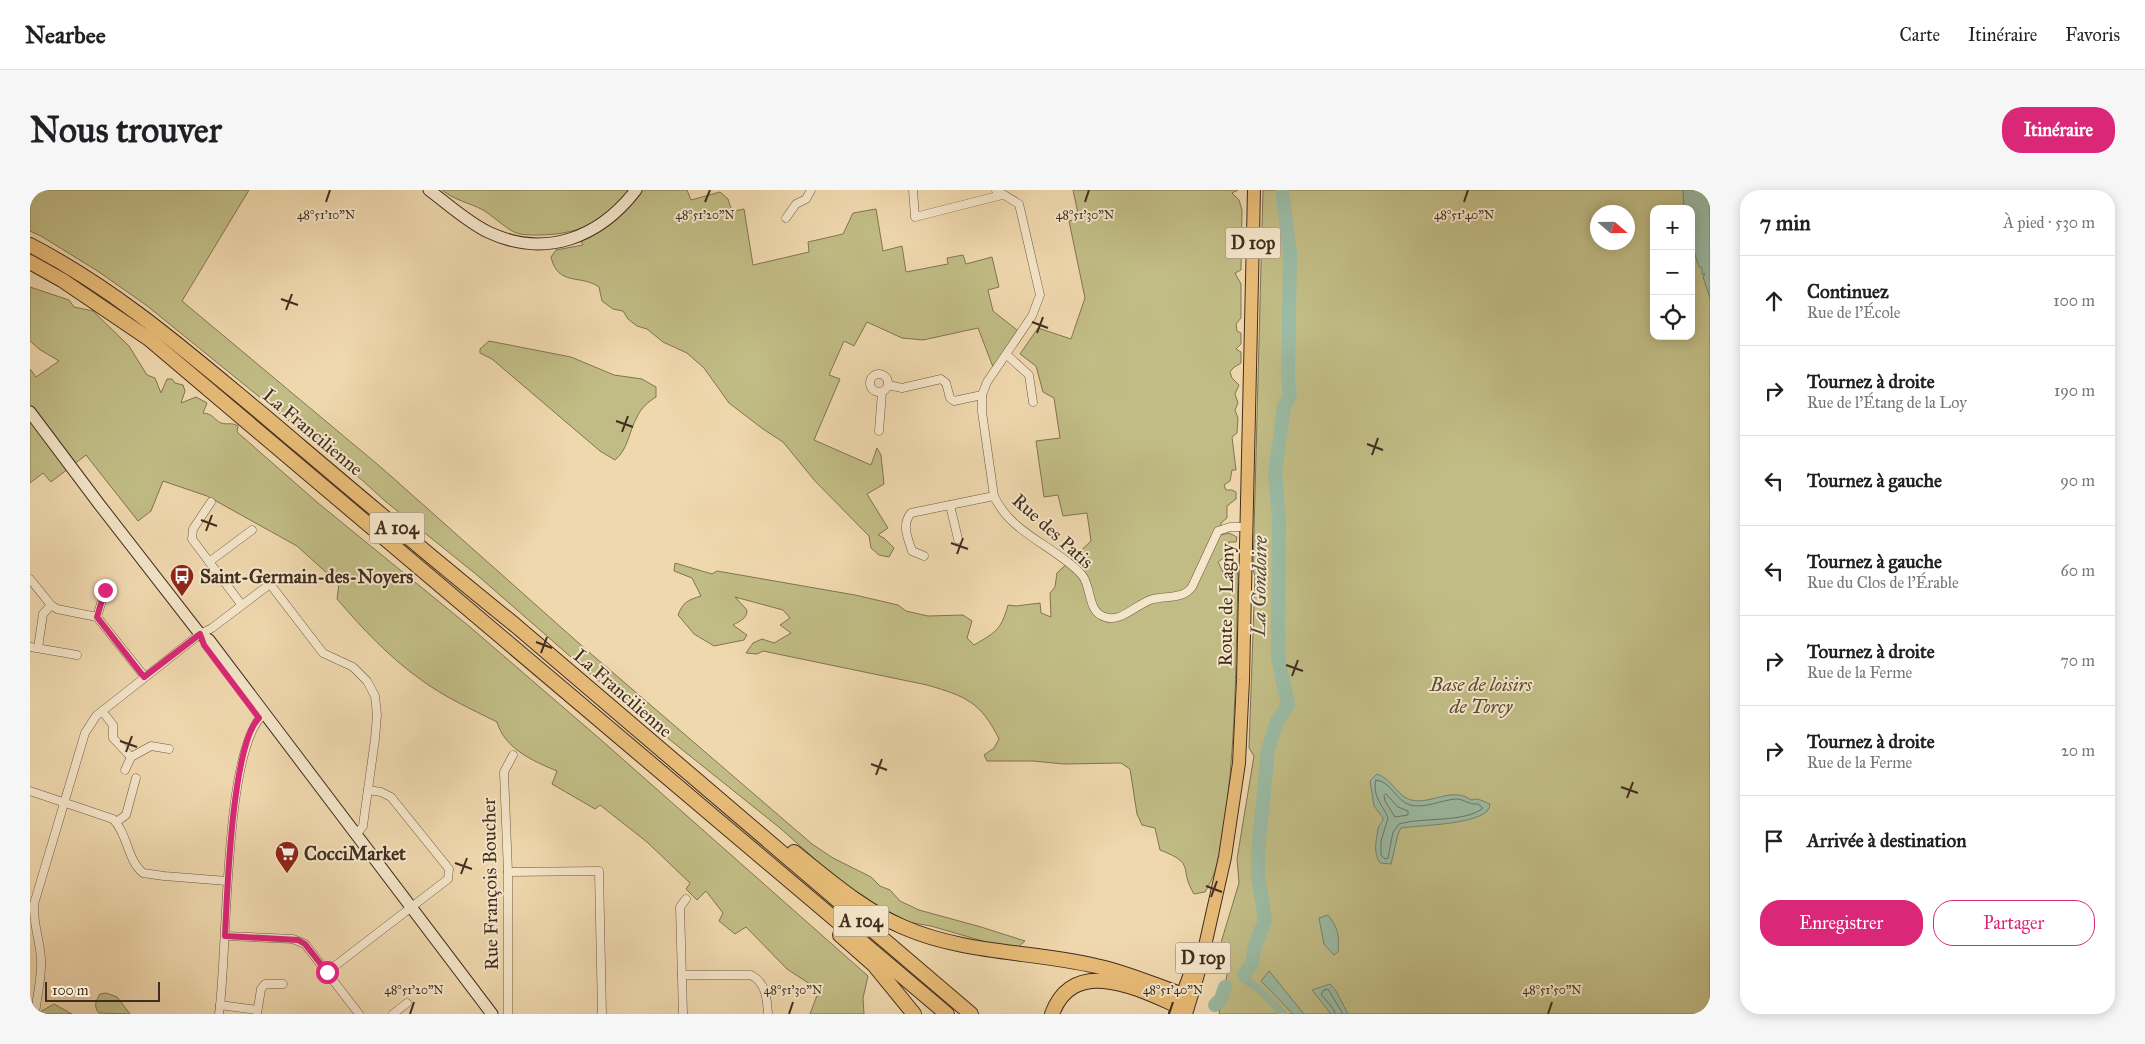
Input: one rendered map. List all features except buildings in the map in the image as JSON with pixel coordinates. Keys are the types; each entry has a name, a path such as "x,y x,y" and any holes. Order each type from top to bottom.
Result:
{"highway":[{"name":"La Francilienne","path":"30,245 72,267 124,302 179,344 449,572 515,624 751,828 971,1014"},
{"name":"La Francilienne","path":"30,262 62,280 149,339 947,1014"},
{"path":"751,828 770,834 869,909 887,920 920,934 974,948 1095,965 1128,975 1183,1008"},
{"path":"796,886 800,901 874,965 914,1014"},
{"path":"1052,1014 1059,1000 1072,988 1089,981 1102,980 1123,984 1183,1008"}],"main road":[{"path":"429,190 472,223 488,232 513,241 540,243 572,239 591,231 612,216 636,190"},
{"name":"Route de Lagny","path":"1183,1008 1212,911 1228,842 1239,763 1247,527 1254,190"},
{"path":"30,412 200,634 209,640 261,716 409,910 492,1014"},
{"path":"261,716 356,834 484,1014"}],"street":[{"path":"786,218 796,204 806,199 811,190"},
{"path":"888,385 902,388 941,379 946,383 950,398 954,401 982,395 987,382 1032,316 1040,295 1021,209 1017,201 999,193 915,217 912,190"},
{"path":"1007,355 1029,374 1033,402"},
{"path":"882,392 876,392 871,389 869,383 872,377 877,374 883,375 887,379 888,385"},
{"path":"879,431 882,392 888,385"},
{"name":"Rue des Patis","path":"982,395 982,412 994,496 999,506 1009,518 1068,564 1084,579 1096,612 1106,618 1118,617 1150,600 1186,593 1192,586 1214,535 1230,527 1247,527"},
{"path":"924,556 912,551 905,527 907,519 911,514 994,496"},
{"path":"211,502 193,529 192,539 241,604"},
{"path":"950,506 958,538"},
{"path":"209,562 252,530"},
{"path":"30,579 51,605 57,609 97,617 144,677"},
{"path":"35,1014 34,988 41,957 33,931 34,904 85,734 102,710 200,634 212,628 241,604 270,584 323,653 353,667 367,681 375,696 377,715 368,790 363,826 356,834"},
{"path":"97,617 105,590"},
{"path":"51,605 43,614 34,648 77,655"},
{"path":"102,710 113,725 113,738 131,757"},
{"path":"261,716 252,728 238,774 227,881 219,1010 257,1012 264,984 283,984"},
{"path":"125,770 131,757 151,746 169,749"},
{"name":"Rue François Boucher","path":"508,1014 508,872 504,772 513,755"},
{"path":"116,822 126,815 136,778"},
{"path":"327,972 448,879 449,869 391,797 381,792 368,790"},
{"path":"30,791 114,819 120,826 133,860 144,873 227,881"},
{"path":"508,872 600,871 602,1014"},
{"path":"683,1014 680,907 686,899"},
{"path":"225,936 298,940 305,944 359,1014"},
{"path":"682,975 751,975 758,979 767,997 768,1014"},
{"path":"394,1014 407,1003"}],"green space":[{"path":"30,190 249,190 182,301 383,469 582,646 812,844 833,858 871,877 880,886 890,890 900,901 919,910 1025,941 1018,947 1010,949 931,926 908,922 876,906 835,877 780,828 619,699 477,575 146,305 99,272 30,231"},
{"path":"442,190 629,190 610,211 589,225 565,233 537,235 514,232 483,210 452,197"},
{"path":"636,190 687,190 691,200 720,192 728,199 734,211 744,209 753,265 809,252 808,242 843,234 853,213 876,209 883,251 902,246 906,272 948,264 947,258 963,255 966,264 992,257 999,287 988,290 993,311 1022,334 995,372 978,328 923,340 902,338 867,322 854,346 844,341 829,375 840,379 814,440 871,465 877,448 881,455 884,484 867,494 888,528 878,535 894,548 889,557 879,555 871,548 869,536 815,481 783,442 729,403 704,368 687,353 663,342 647,329 637,326 628,319 623,311 613,309 602,301 599,287 592,283 565,276 559,273 554,266 551,257 556,250 583,245 579,237"},
{"path":"1073,190 1238,190 1232,193 1239,200 1242,210 1241,270 1235,273 1241,284 1241,318 1236,324 1237,331 1241,333 1241,344 1236,349 1241,352 1241,363 1230,372 1232,378 1239,385 1235,394 1238,403 1235,410 1238,418 1237,433 1232,437 1236,470 1232,470 1230,481 1224,485 1226,490 1236,492 1236,499 1227,506 1227,518 1221,523 1221,535 1229,533 1237,537 1236,542 1229,542 1228,555 1218,562 1223,572 1232,569 1237,570 1238,576 1235,690 1230,776 1224,827 1215,872 1205,892 1194,894 1189,885 1183,863 1179,859 1160,850 1155,828 1142,825 1137,814 1130,769 1121,763 1064,764 1033,761 987,761 984,755 994,748 999,739 986,716 962,697 927,685 763,651 757,654 746,653 753,643 762,639 774,643 791,633 780,625 790,618 783,610 735,597 747,610 747,613 741,621 733,625 747,635 744,640 714,646 694,634 678,615 686,602 701,596 692,578 674,571 675,563 712,574 717,571 855,595 898,605 906,611 928,616 963,615 972,621 967,638 974,645 997,630 1008,605 1040,603 1041,613 1051,617 1050,593 1055,587 1057,573 1091,541 1087,513 1063,516 1058,495 1044,497 1036,441 1060,438 1054,398 1043,392 1036,366 1020,354 1038,328 1071,339 1085,298 1069,221 1079,218"},
{"name":"Base de loisirs de Torcy","path":"1263,190 1710,190 1710,1014 1219,1014 1228,970 1220,946 1239,883 1237,859 1254,756 1249,748 1255,576 1253,570"},
{"path":"30,287 69,300 74,307 93,311 129,346 147,375 155,378 161,393 167,379 172,379 175,383 183,385 185,391 181,403 196,397 207,403 203,413 221,423 238,426 237,432 318,503 470,627 600,739 868,976 863,998 864,1014 810,1014 819,990 787,969 746,927 735,934 719,921 723,913 706,891 697,900 686,889 690,883 647,842 600,805 595,809 552,784 557,771 539,763 513,747 506,740 497,722 438,691 398,662 337,599 339,584 297,546 207,496 163,481 151,511 138,521 86,455 51,482 43,473 30,483 30,369 36,377 59,361 30,341"},
{"path":"489,341 571,357 614,375 642,379 656,387 656,397 641,411 634,422 623,451 615,460 600,451 492,359 480,353 480,349"},
{"path":"106,993 117,997 130,1014 99,1013 96,1008 96,1001 100,994"},
{"path":"54,1004 72,1014 40,1014 40,1012"}],"water":[{"path":"1683,190 1710,190 1710,298 1703,277 1705,274 1702,274 1702,268 1699,267 1695,254 1695,205 1684,205"},
{"path":"1377,774 1411,800 1419,801 1456,795 1464,796 1471,800 1478,799 1490,804 1487,811 1467,820 1401,828 1391,864 1380,863 1376,855 1376,842 1378,829 1383,818 1374,806 1370,781"},
{"path":"1328,915 1338,936 1338,952 1334,955 1324,944 1319,918"},
{"path":"1269,971 1304,1014 1293,1014 1261,981"},
{"path":"1330,984 1336,991 1348,1014 1331,1014 1312,990"}],"waterway":[{"name":"La Gondoire","path":"1244,975 1252,963 1255,946 1265,920 1258,876 1258,852 1268,750 1277,721 1288,705 1278,657 1279,518 1275,474 1284,406 1290,395 1288,380 1290,253 1282,190"},
{"path":"1244,975 1245,980 1259,989 1284,1014"},
{"name":"La Gondoire","path":"1215,1005 1221,999 1225,987"}],"place":[{"name":"Saint-Germain-des-Noyers","path":"182,597"},
{"name":"CocciMarket","path":"287,874"}],"route":[{"path":"105,590 97,617 144,677 200,634 204,645 259,718 252,728 238,774 227,881 225,936 293,938 305,944 311,950 327,972"}]}
